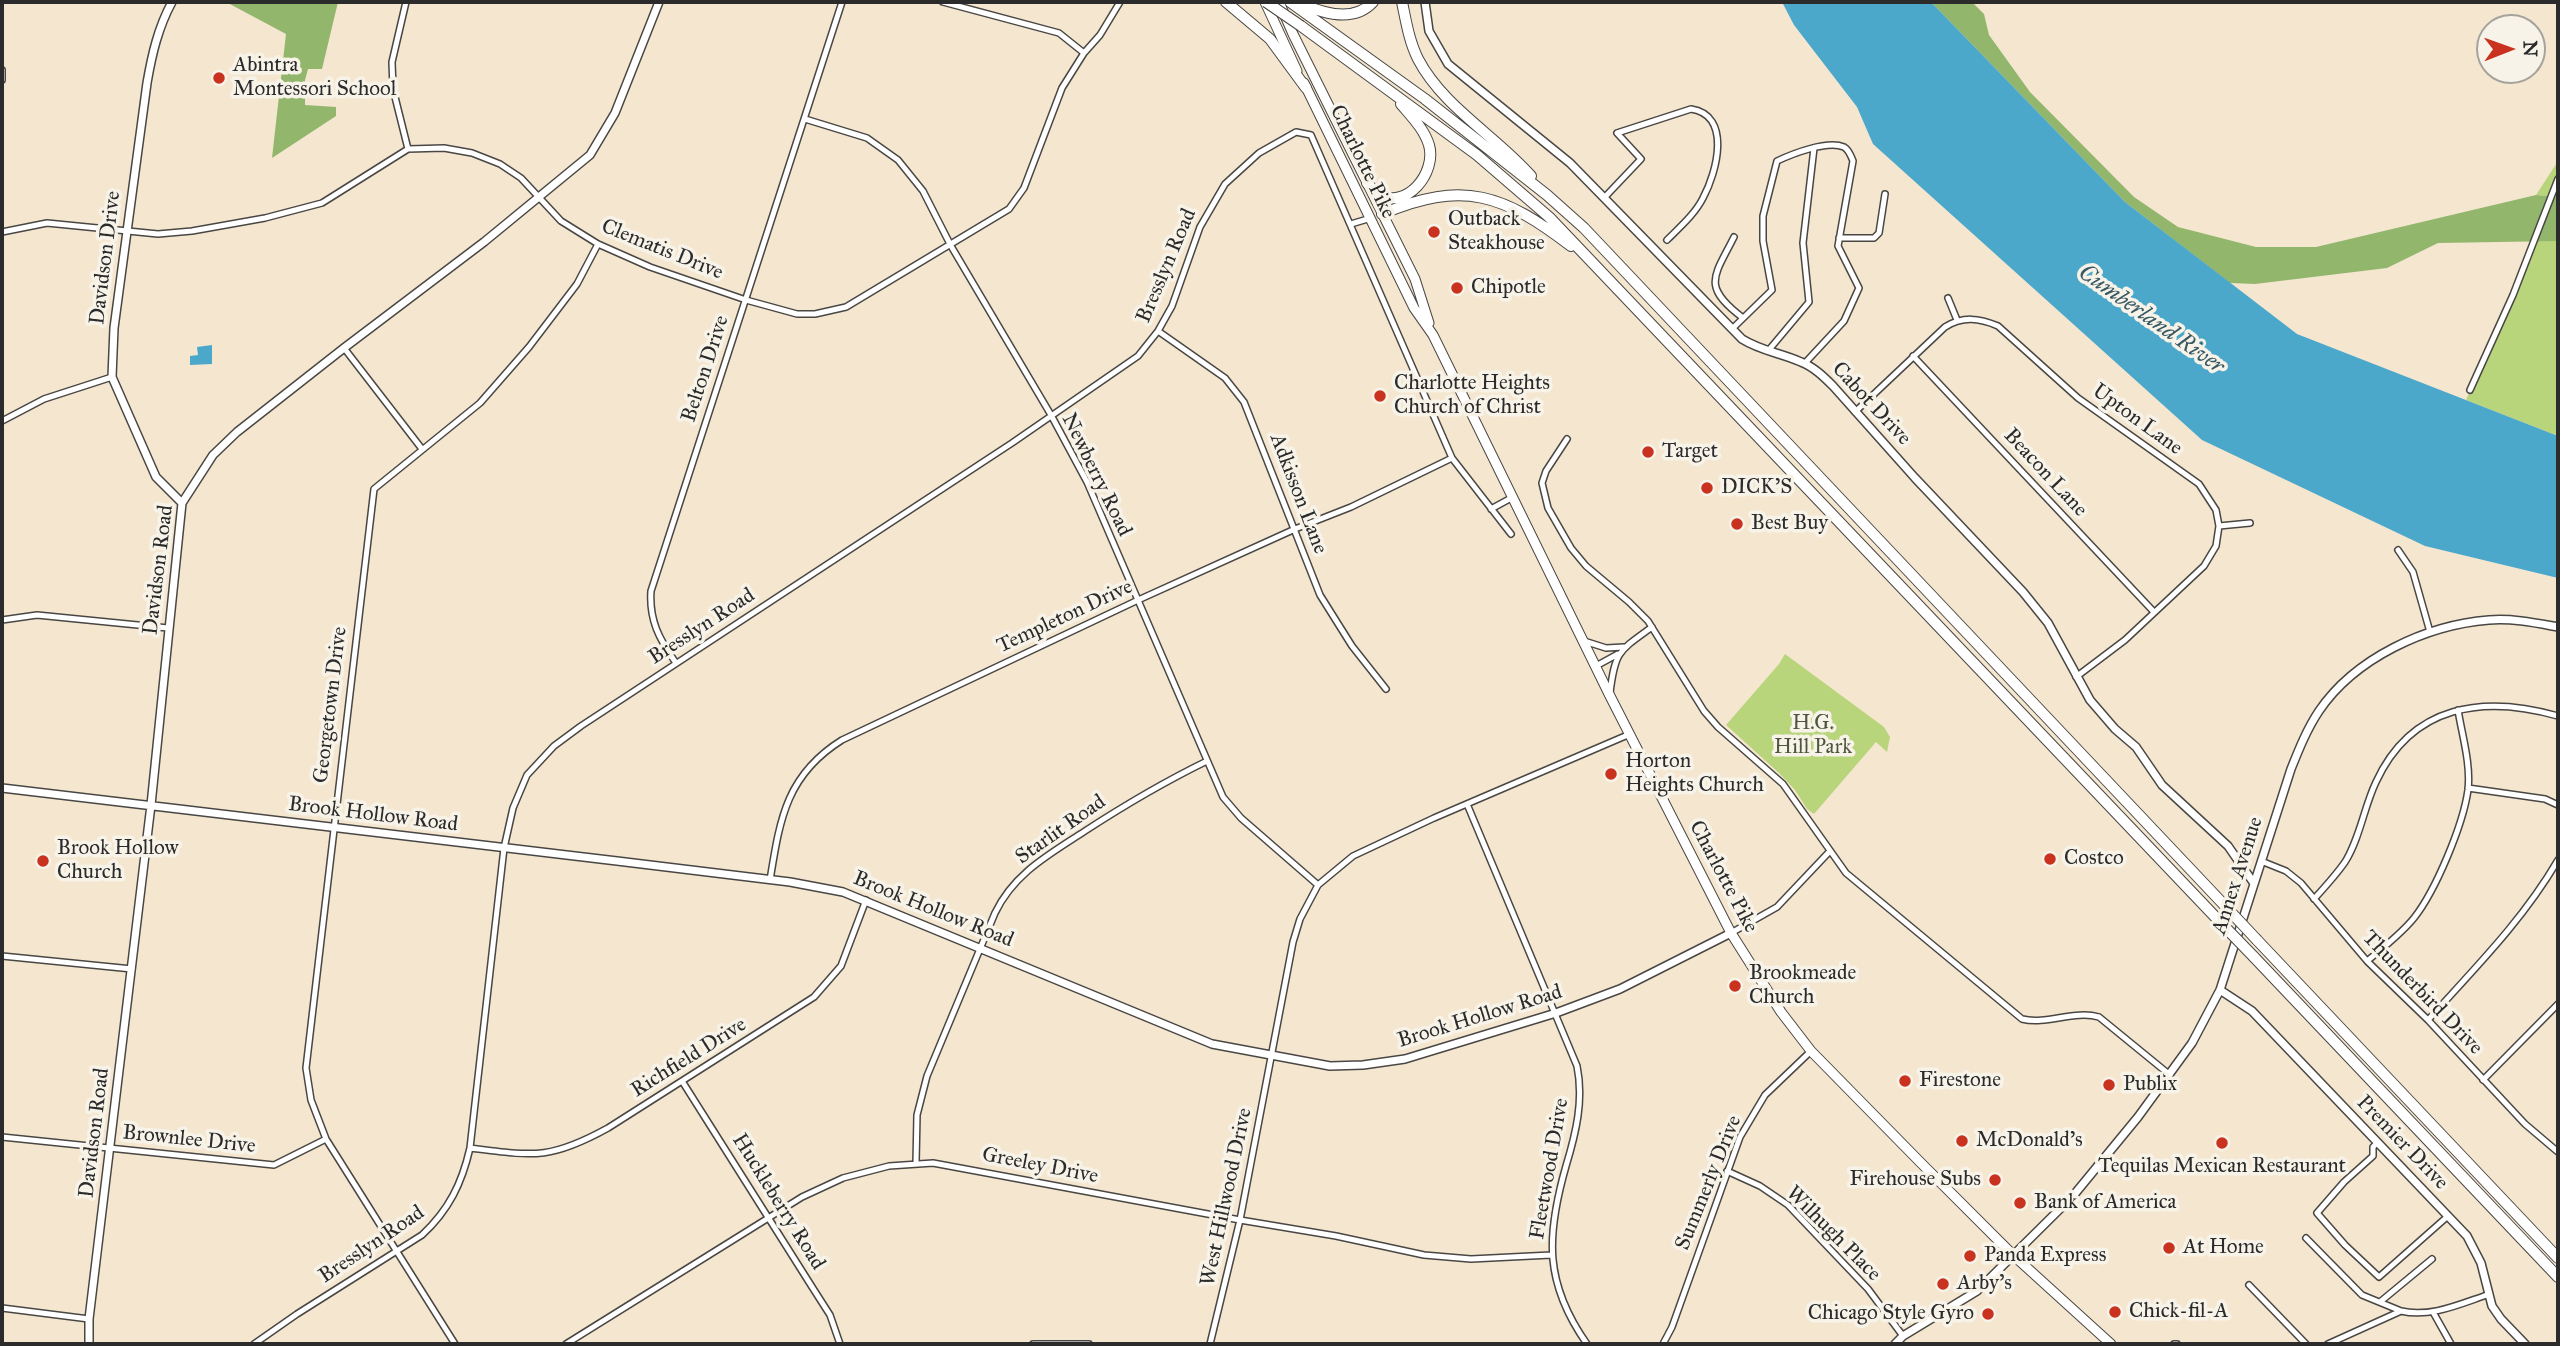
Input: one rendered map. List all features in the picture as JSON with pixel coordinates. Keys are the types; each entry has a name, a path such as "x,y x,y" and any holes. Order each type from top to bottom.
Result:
{"highway":[{"path":"1226,2 1269,39 1306,88"},
{"path":"1265,2 1477,155 1549,217 2558,1277"},
{"path":"1295,4 1329,14 1349,15 1366,9 1373,2"},
{"path":"1402,2 1409,36 1418,59 1430,78 1445,96 1519,163 1547,195"},
{"path":"1295,4 1425,99 1547,195 1584,228 2558,1258"},
{"path":"1367,183 1377,194 1392,198 1416,189 1428,172 1430,154 1425,135 1390,91"},
{"path":"1382,214 1415,200 1460,195 1484,197 1505,203 1529,216 1601,270"}],"main road":[{"name":"Charlotte Pike","path":"1265,2 1414,308 1433,335"},
{"name":"Charlotte Pike","path":"1279,2 1415,279 1433,335 1609,694 1731,933 1781,1012 1811,1051 2013,1255 2111,1344"},
{"path":"1371,218 1382,214"}],"street":[{"name":"Davidson Drive","path":"172,2 163,17 153,46 114,328 112,377 156,477 182,503"},
{"path":"2,232 47,223 158,234 192,231 265,218 322,202 408,149 393,89 392,62 406,2"},
{"name":"Davidson Road","path":"89,1344 89,1319 152,805 182,503 213,455 237,432 474,251 590,155 605,132 625,91 659,2"},
{"name":"Belton Drive","path":"676,663 656,633 650,607 651,591 842,2"},
{"path":"943,2 1059,33 1084,53"},
{"name":"Clematis Drive","path":"408,149 444,148 483,156 521,178 561,221 598,244 650,267 746,300 797,314 832,311 846,307 1009,209 1024,188 1062,88 1120,2"},
{"name":"Cabot Drive","path":"1425,2 1429,31 1448,64 1570,163 1742,340 1756,348 1805,363 1819,373 2023,592 2062,645 2090,700 2115,729 2136,747 2162,785 2228,846 2253,882"},
{"path":"2,70 2,80"},
{"path":"1604,198 1641,159 1617,133 1691,109 1701,110 1713,121 1718,135 1712,176 1702,199 1667,240"},
{"name":"Newberry Road","path":"805,119 867,138 898,160 923,191 951,246 1051,415 1087,482 1136,601 1223,797 1235,812 1318,885"},
{"name":"Bresslyn Road","path":"254,1344 424,1233 438,1220 460,1185 470,1148 504,848 517,795 527,775 540,759 581,726 1002,450 1138,356 1158,331 1173,303 1200,227 1214,199 1242,166 1271,145 1296,132 1311,135 1351,224"},
{"path":"1732,329 1772,290 1763,242 1763,216 1777,161 1800,151 1842,146 1853,161 1838,246 1859,288 1844,321 1805,363"},
{"path":"1768,351 1809,302 1802,243 1814,148"},
{"path":"2470,390 2513,295 2558,179"},
{"path":"1839,239 1874,238 1879,233 1885,194"},
{"path":"1371,218 1351,224 1452,458 1511,534"},
{"path":"1734,237 1713,280 1723,299 1743,318"},
{"name":"Georgetown Drive","path":"455,1344 326,1139 311,1100 306,1068 374,489 480,403 529,347 577,284 598,244"},
{"path":"1855,412 1945,327 1957,320 1948,298"},
{"name":"Upton Lane","path":"1957,320 1986,321 1998,326 2078,398 2199,484 2217,510 2219,526"},
{"name":"Adkisson Lane","path":"1158,331 1225,378 1244,402 1320,595 1333,619 1386,688"},
{"path":"344,348 422,449"},
{"name":"Beacon Lane","path":"1913,356 2154,612"},
{"path":"2,421 44,399 112,377"},
{"path":"1567,439 1546,471 1542,483 1555,524 1586,566 1629,602 1652,627 1704,711 1718,727 1783,784 1846,873 2022,1018 2034,1020 2089,1014 2099,1017 2169,1075"},
{"name":"Templeton Drive","path":"770,880 787,801 801,776 825,750 855,733 1136,601 1295,529 1342,511 1452,458"},
{"path":"1491,509 1513,497"},
{"path":"2076,677 2109,654 2204,566 2216,546 2219,526 2250,523"},
{"path":"2398,551 2413,572 2430,632"},
{"path":"2,620 37,615 168,628"},
{"name":"Annex Avenue","path":"1895,1344 1903,1336 1977,1291 2073,1196 2169,1075 2199,1031 2220,990 2291,769 2319,711 2336,690 2369,663 2395,647 2430,632 2462,623 2492,620 2523,621 2558,627"},
{"path":"1609,694 1614,662 1619,653 1652,627"},
{"path":"1584,641 1606,648 1624,647"},
{"path":"1596,666 1619,653"},
{"path":"2314,899 2346,860 2375,783 2386,762 2400,744 2417,730 2458,710 2492,704 2558,716"},
{"path":"2367,961 2412,920 2427,900 2456,832 2468,788 2467,763 2458,710"},
{"path":"1318,885 1353,856 1630,734"},
{"name":"Starlit Road","path":"916,1163 917,1115 927,1076 1001,899 1026,871 1149,790 1207,761"},
{"name":"Brook Hollow Road","path":"2,788 770,880 844,892 1212,1044 1330,1066 1386,1063 1556,1013 1620,989 1731,933"},
{"path":"2468,788 2545,799 2558,806"},
{"name":"Fleetwood Drive","path":"1467,804 1577,1066 1580,1095 1577,1124 1556,1204 1551,1255 1558,1289 1570,1320 1587,1344"},
{"path":"1731,933 1777,906 1830,851"},
{"name":"Thunderbird Drive","path":"2261,860 2286,871 2367,961 2428,1020 2547,1145 2558,1152"},
{"path":"2428,1020 2509,933 2529,907 2558,860"},
{"name":"West Hillwood Drive","path":"1210,1344 1240,1220 1293,942 1300,919 1318,885"},
{"name":"Richfield Drive","path":"470,1148 526,1155 544,1154 562,1150 608,1128 814,997 841,966 866,900"},
{"path":"2,956 132,968"},
{"name":"Premier Drive","path":"2220,990 2252,1010 2468,1236 2481,1263 2487,1295 2501,1319 2525,1344"},
{"path":"2483,1080 2558,1004"},
{"name":"Summerly Drive","path":"1663,1344 1672,1327 1740,1137 1765,1095 1811,1051"},
{"name":"Huckleberry Road","path":"682,1081 830,1315 839,1344"},
{"name":"Brownlee Drive","path":"2,1137 274,1165 326,1139"},
{"path":"2378,1142 2373,1147 2373,1156 2344,1182 2317,1213 2345,1245 2379,1277 2448,1216"},
{"name":"Greeley Drive","path":"566,1344 802,1197 843,1178 888,1166 916,1163 969,1168 1442,1257 1471,1259 1551,1255"},
{"name":"Wilhugh Place","path":"1727,1171 1760,1186 1788,1205 1868,1289 1903,1336"},
{"path":"2306,1238 2362,1295 2401,1311 2433,1312 2487,1295"},
{"path":"2380,1302 2432,1259"},
{"path":"2249,1285 2306,1344"},
{"path":"2,1308 89,1319"},
{"path":"2328,1344 2401,1311"},
{"path":"2433,1312 2451,1344"},
{"path":"1033,1344 1089,1344"}],"green space":[{"path":"226,2 338,2 322,69 308,69 305,80 305,105 336,107 336,116 272,158 286,34"},
{"path":"1931,2 1972,2 1984,14 1989,35 2030,92 2134,197 2178,227 2256,247 2316,247 2536,195 2558,197 2558,241 2438,243 2387,268 2255,284 2230,283 2125,202"},
{"path":"2558,161 2558,197 2536,195"},
{"path":"2535,240 2558,241 2558,436 2466,400"},
{"name":"H.G. Hill Park","path":"1785,654 1884,727 1890,737 1887,752 1876,742 1814,814 1779,773 1726,725"}],"water":[{"name":"Cumberland River","path":"1782,2 1931,2 2125,202 2297,334 2558,436 2558,578 2425,546 2202,440 1873,144 1857,107 1794,25"},
{"path":"212,345 212,364 190,365 190,356 198,355 197,347"}],"place":[{"name":"Abintra Montessori School","path":"219,78"},
{"name":"Outback Steakhouse","path":"1434,232"},
{"name":"Chipotle","path":"1457,288"},
{"name":"Charlotte Heights Church of Christ","path":"1380,396"},
{"name":"Target","path":"1648,452"},
{"name":"DICK’S","path":"1707,488"},
{"name":"Best Buy","path":"1737,524"},
{"name":"Horton Heights Church","path":"1611,774"},
{"name":"Costco","path":"2050,859"},
{"name":"Brook Hollow Church","path":"43,861"},
{"name":"Brookmeade Church","path":"1735,986"},
{"name":"Firestone","path":"1905,1081"},
{"name":"Publix","path":"2109,1085"},
{"name":"McDonald's","path":"1962,1141"},
{"name":"Tequilas Mexican Restaurant","path":"2222,1143"},
{"name":"Firehouse Subs","path":"1995,1180"},
{"name":"Bank of America","path":"2020,1203"},
{"name":"At Home","path":"2169,1248"},
{"name":"Panda Express","path":"1970,1256"},
{"name":"Arby's","path":"1943,1284"},
{"name":"Chick-fil-A","path":"2115,1312"},
{"name":"Chicago Style Gyro","path":"1988,1314"}]}
